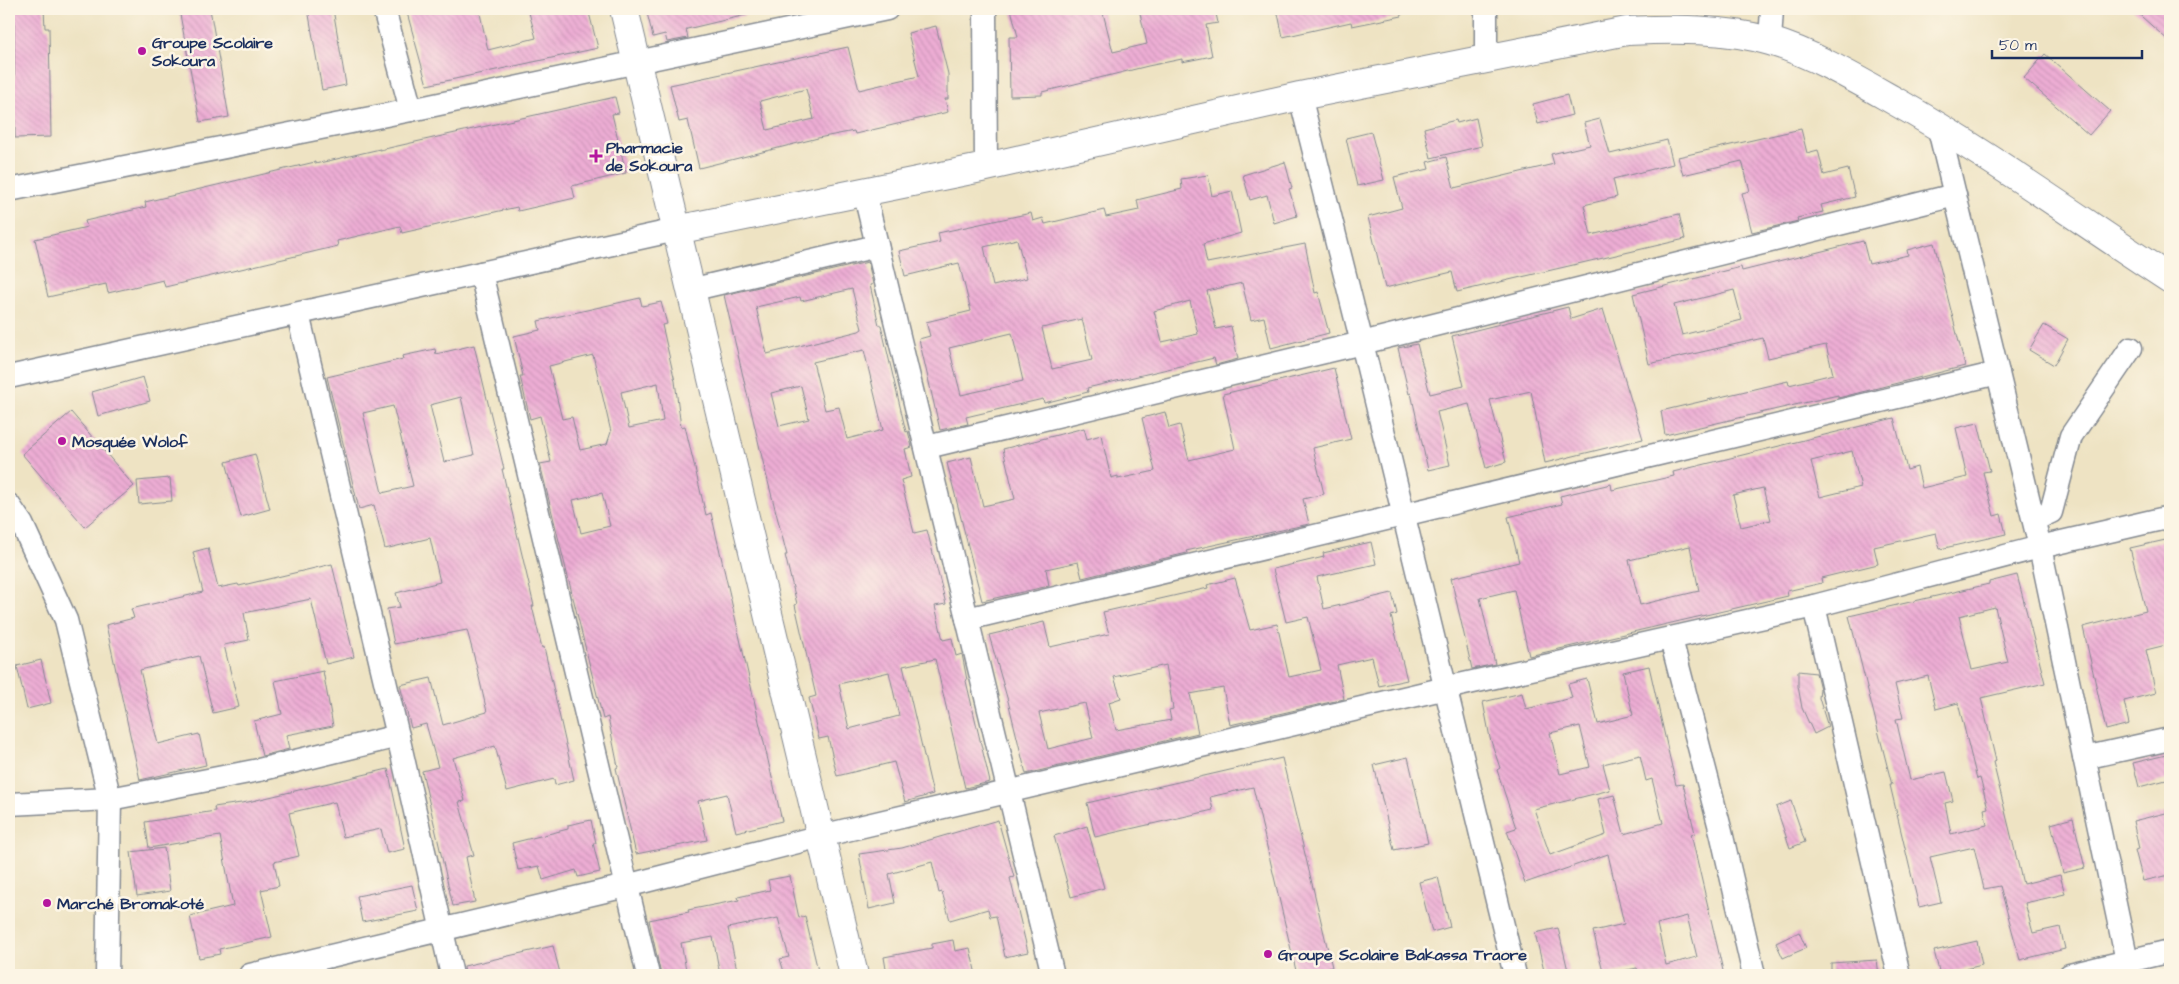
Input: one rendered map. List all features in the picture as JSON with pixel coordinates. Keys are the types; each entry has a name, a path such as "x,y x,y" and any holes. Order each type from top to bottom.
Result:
{"main road":[{"path":"624,9 854,975"},
{"path":"676,230 986,167 1300,96 1627,31 1680,29 1725,32 1770,41 1810,56 1856,79 1938,125 2170,278"}],"street":[{"path":"384,9 412,110"},
{"path":"9,190 637,63 835,14 886,9"},
{"path":"985,9 986,167"},
{"path":"1486,9 1486,59"},
{"path":"1770,41 1772,9"},
{"path":"1300,96 1404,514 1515,975"},
{"path":"1938,125 2034,520 2127,961"},
{"path":"864,192 1053,975"},
{"path":"927,447 1362,343 1955,195"},
{"path":"9,377 676,230"},
{"path":"690,290 877,246"},
{"path":"481,273 648,975"},
{"path":"298,314 398,736 452,975"},
{"path":"2034,520 2051,512 2071,436 2131,348"},
{"path":"967,619 1998,373"},
{"path":"9,505 22,524 66,620 110,799 106,975"},
{"path":"250,975 626,886 821,836 1446,688 1814,606 2040,547 2170,517"},
{"path":"1814,606 1899,975"},
{"path":"1672,639 1721,832 1754,975"},
{"path":"9,804 110,799 259,770 398,736"},
{"path":"2084,758 2170,739"},
{"path":"2070,975 2170,951"}],"building":[{"path":"14,9 44,9 45,28 49,28 51,137 15,138"},
{"path":"179,9 210,9 229,117 200,122"},
{"path":"308,9 333,9 346,85 322,90"},
{"path":"406,9 479,9 488,50 536,38 528,9 588,9 598,48 427,85"},
{"path":"646,9 745,9 746,15 686,29 688,38 667,42 665,34 653,37"},
{"path":"1011,9 1102,9 1113,52 1147,44 1139,9 1215,9 1218,23 1206,25 1212,56 1182,62 1182,59 1148,66 1042,92 1042,95 1010,96 1009,37 1018,37"},
{"path":"1277,9 1402,9 1402,16 1352,26 1351,22 1283,37"},
{"path":"2133,9 2170,9 2170,42"},
{"path":"936,26 948,74 948,99 945,99 948,112 855,134 854,131 818,138 699,168 688,120 679,122 670,85 848,47 859,90 919,76 908,33","holes":["806,89 814,119 767,130 760,101"]},
{"path":"2045,54 2110,111 2089,135 2024,78"},
{"path":"1567,95 1572,115 1538,124 1533,104"},
{"path":"615,97 619,113 612,114 626,173 572,186 575,198 518,211 517,207 402,233 400,226 337,241 338,246 165,287 163,280 108,293 106,284 48,297 35,239 87,227 85,221 146,207 145,202 315,162 315,164 380,150"},
{"path":"1476,118 1482,146 1431,158 1424,128 1456,120 1457,123"},
{"path":"1600,119 1610,154 1667,140 1673,164 1613,179 1617,197 1584,205 1591,235 1679,214 1685,239 1457,292 1452,272 1385,288 1368,217 1402,208 1394,177 1429,169 1427,162 1446,157 1454,188 1554,164 1551,154 1590,145 1584,123"},
{"path":"1801,129 1807,153 1818,150 1824,175 1848,169 1855,197 1821,205 1823,212 1797,218 1798,221 1752,232 1742,193 1750,191 1742,161 1683,175 1678,157"},
{"path":"1371,132 1384,180 1357,186 1346,138"},
{"path":"1285,162 1292,188 1289,189 1297,216 1274,223 1267,195 1250,200 1243,175"},
{"path":"1208,175 1212,196 1232,191 1241,233 1203,244 1207,263 1305,244 1315,293 1318,292 1329,333 1271,348 1264,317 1251,320 1242,283 1207,291 1216,329 1231,326 1238,359 1216,365 1214,358 1087,388 1088,392 1044,403 1043,399 966,417 968,424 940,430 919,339 930,336 926,322 971,311 959,263 905,276 899,251 940,242 938,233 1031,213 1033,221 1043,218 1045,224 1104,210 1106,217 1139,210 1137,200 1182,189 1181,179","holes":["1017,239 1027,278 993,286 984,247","1190,301 1198,334 1162,342 1154,311","1082,319 1092,360 1052,369 1042,328","1012,333 1023,381 961,395 949,348"]},
{"path":"1863,241 1869,264 1908,255 1907,250 1934,243 1965,366 1838,398 1838,395 1665,435 1661,411 1788,381 1789,385 1833,374 1826,345 1768,358 1763,338 1649,364 1633,294 1741,267 1742,271","holes":["1734,290 1742,320 1682,335 1674,305"]},
{"path":"868,262 873,284 870,285 879,325 881,325 906,432 908,431 912,447 905,449 911,477 901,480 914,533 927,530 946,604 935,606 943,640 952,638 956,656 962,654 966,681 990,782 965,788 935,659 903,666 933,794 905,802 894,762 837,776 828,737 819,739 809,698 816,696 795,605 797,604 785,555 787,555 724,295","holes":["852,289 862,329 767,354 756,307 800,297 801,301","864,350 883,430 847,439 839,407 825,410 813,362","801,386 809,419 779,426 771,393","889,672 899,716 849,729 839,684"]},
{"path":"640,298 642,306 661,302 667,324 662,325 675,381 681,427 685,426 706,515 711,513 782,821 736,832 727,794 698,801 707,840 636,854 616,768 618,767 608,717 603,719 540,464 551,462 540,416 530,419 520,376 523,376 514,336 540,330 538,321","holes":["593,355 611,432 607,444 580,450 572,417 562,419 549,366","658,383 663,421 629,428 621,392","602,493 610,526 581,533 573,500"]},
{"path":"1568,307 1571,319 1603,309 1643,439 1545,463 1531,391 1490,400 1506,462 1486,468 1469,404 1437,412 1450,465 1428,470 1411,393 1409,394 1398,348 1417,344 1430,394 1464,386 1452,336"},
{"path":"2044,325 2068,339 2054,365 2029,350"},
{"path":"474,345 504,469 502,469 534,606 532,606 542,648 544,647 574,780 555,785 554,779 507,791 495,746 453,758 465,801 459,802 474,855 466,857 475,902 453,906 422,771 438,767 426,724 411,728 400,685 431,678 443,725 487,712 476,664 467,630 394,644 387,609 400,607 396,593 440,582 430,538 385,549 374,505 359,509 327,377 403,359 402,356 435,349 436,354","holes":["461,397 474,455 444,462 430,405","393,406 413,486 382,493 363,413"]},
{"path":"1334,368 1351,439 1313,448 1324,494 1303,499 1309,524 1186,551 1187,553 1082,578 1078,562 1046,569 1049,586 982,601 947,463 971,457 983,506 1015,499 1003,449 1084,428 1087,439 1101,435 1111,478 1118,476 1118,479 1155,471 1142,418 1165,412 1169,428 1180,425 1189,460 1235,449 1223,394"},
{"path":"143,377 150,401 98,416 92,392"},
{"path":"71,412 134,486 85,527 22,454"},
{"path":"1894,418 1907,470 1917,467 1922,488 1967,477 1956,428 1978,423 1990,471 1983,472 1994,516 2001,514 2006,534 1940,549 1936,533 1874,547 1878,564 1821,578 1822,583 1787,591 1788,596 1529,656 1514,590 1480,598 1495,664 1472,669 1451,578 1519,562 1508,517 1562,504 1560,496 1611,484 1612,490 1674,476 1673,472","holes":["1852,451 1861,487 1820,497 1811,461","1763,488 1771,520 1741,527 1733,495","1690,546 1699,591 1640,605 1629,560"]},
{"path":"255,454 270,509 241,517 226,462"},
{"path":"170,478 172,501 139,504 137,481"},
{"path":"2170,539 2170,644 2146,650 2156,693 2124,701 2129,724 2106,730 2083,627 2146,611 2130,548"},
{"path":"1371,542 1376,564 1317,577 1324,609 1392,593 1397,614 1391,616 1407,680 1379,686 1372,657 1337,665 1344,699 1230,725 1223,688 1190,694 1198,733 1026,774 989,635 1044,622 1050,647 1109,634 1103,612 1208,588 1207,585 1235,578 1250,630 1277,624 1289,677 1321,670 1308,617 1286,622 1273,569 1324,557 1323,553","holes":["1166,665 1173,709 1169,710 1171,720 1116,730 1109,702 1121,698 1114,677","1085,703 1093,738 1048,749 1039,713"]},
{"path":"208,548 218,588 238,584 239,586 332,564 354,657 326,664 311,599 244,613 249,640 224,645 239,707 213,713 199,656 140,670 158,744 199,734 206,765 140,780 106,625 134,618 131,609 203,592 193,552"},
{"path":"2017,575 2045,683 1981,698 1996,761 1993,762 2023,884 2060,875 2065,894 2025,903 2033,933 2060,927 2065,949 2020,960 2000,886 1984,889 1974,847 1930,857 1941,902 1919,907 1890,785 1892,785 1849,616 1989,584 1989,582","holes":["1995,607 2008,662 1972,670 1959,616","1928,676 1936,709 1958,703 1977,779 1980,778 1988,808 1984,809 1987,825 1951,834 1945,803 1953,801 1946,772 1910,780 1896,719 1903,718 1895,684"]},
{"path":"41,660 51,703 27,709 17,666"},
{"path":"1649,666 1676,785 1683,784 1695,833 1691,834 1724,975 1639,975 1637,968 1604,975 1593,931 1624,924 1608,854 1525,883 1507,831 1516,828 1497,770 1500,768 1490,738 1483,702 1522,693 1526,709 1572,698 1568,684 1587,679 1598,724 1633,715 1623,672","holes":["1580,726 1590,767 1560,774 1550,733","1640,755 1646,781 1652,779 1663,823 1624,834 1614,795 1598,799 1606,835 1550,855 1534,809 1610,790 1603,764","1687,916 1697,957 1666,965 1657,924"]},
{"path":"323,671 333,726 286,735 289,749 262,756 254,721 282,714 275,681"},
{"path":"1798,671 1816,673 1820,689 1819,698 1828,727 1814,734 1802,708 1798,686"},
{"path":"2170,754 2170,779 2139,787 2133,763"},
{"path":"1408,757 1428,843 1394,850 1374,765"},
{"path":"1282,758 1332,967 1297,975 1253,787 1210,797 1213,810 1095,837 1087,803"},
{"path":"388,769 405,849 387,853 381,829 343,837 335,802 289,813 299,856 274,862 279,886 261,890 272,937 219,949 220,954 199,958 190,916 233,906 220,836 149,848 145,822 215,811 214,807 248,802"},
{"path":"1791,801 1805,842 1790,848 1776,807"},
{"path":"2170,812 2170,875 2143,881 2135,850 2139,849 2133,821"},
{"path":"2073,818 2085,868 2063,873 2051,824"},
{"path":"591,820 596,843 593,843 600,872 578,877 576,870 543,880 539,866 518,870 512,843 568,829 568,825"},
{"path":"998,820 1014,877 1010,878 1028,952 1005,957 996,916 990,917 988,909 950,920 942,892 939,893 932,862 889,874 895,903 869,909 859,854 902,848"},
{"path":"1087,826 1104,888 1071,897 1054,836"},
{"path":"164,848 170,891 137,896 131,852"},
{"path":"790,876 799,918 805,916 819,975 785,975 780,959 789,957 778,918 728,928 738,975 720,975 713,937 681,943 687,975 661,975 649,920 739,900 738,897 770,890 768,880"},
{"path":"1438,877 1450,927 1432,932 1419,882"},
{"path":"412,885 418,911 362,922 357,896"},
{"path":"1558,928 1569,975 1545,975 1535,933"},
{"path":"1799,932 1806,948 1783,958 1776,943"},
{"path":"953,940 955,951 970,948 976,975 887,975 884,957 932,948 932,944"},
{"path":"1977,941 1982,965 1940,975 1934,951"},
{"path":"553,946 560,973 549,975 465,975 464,966"},
{"path":"1877,960 1879,975 1831,975 1831,963"}],"place":[{"name":"Groupe Scolaire Sokoura","path":"142,51"},
{"name":"Pharmacie de Sokoura","path":"596,156"},
{"name":"Mosquée Wolof","path":"62,441"},
{"name":"Marché Bromakoté","path":"47,903"},
{"name":"Groupe Scolaire Bakassa Traore","path":"1268,954"}]}
